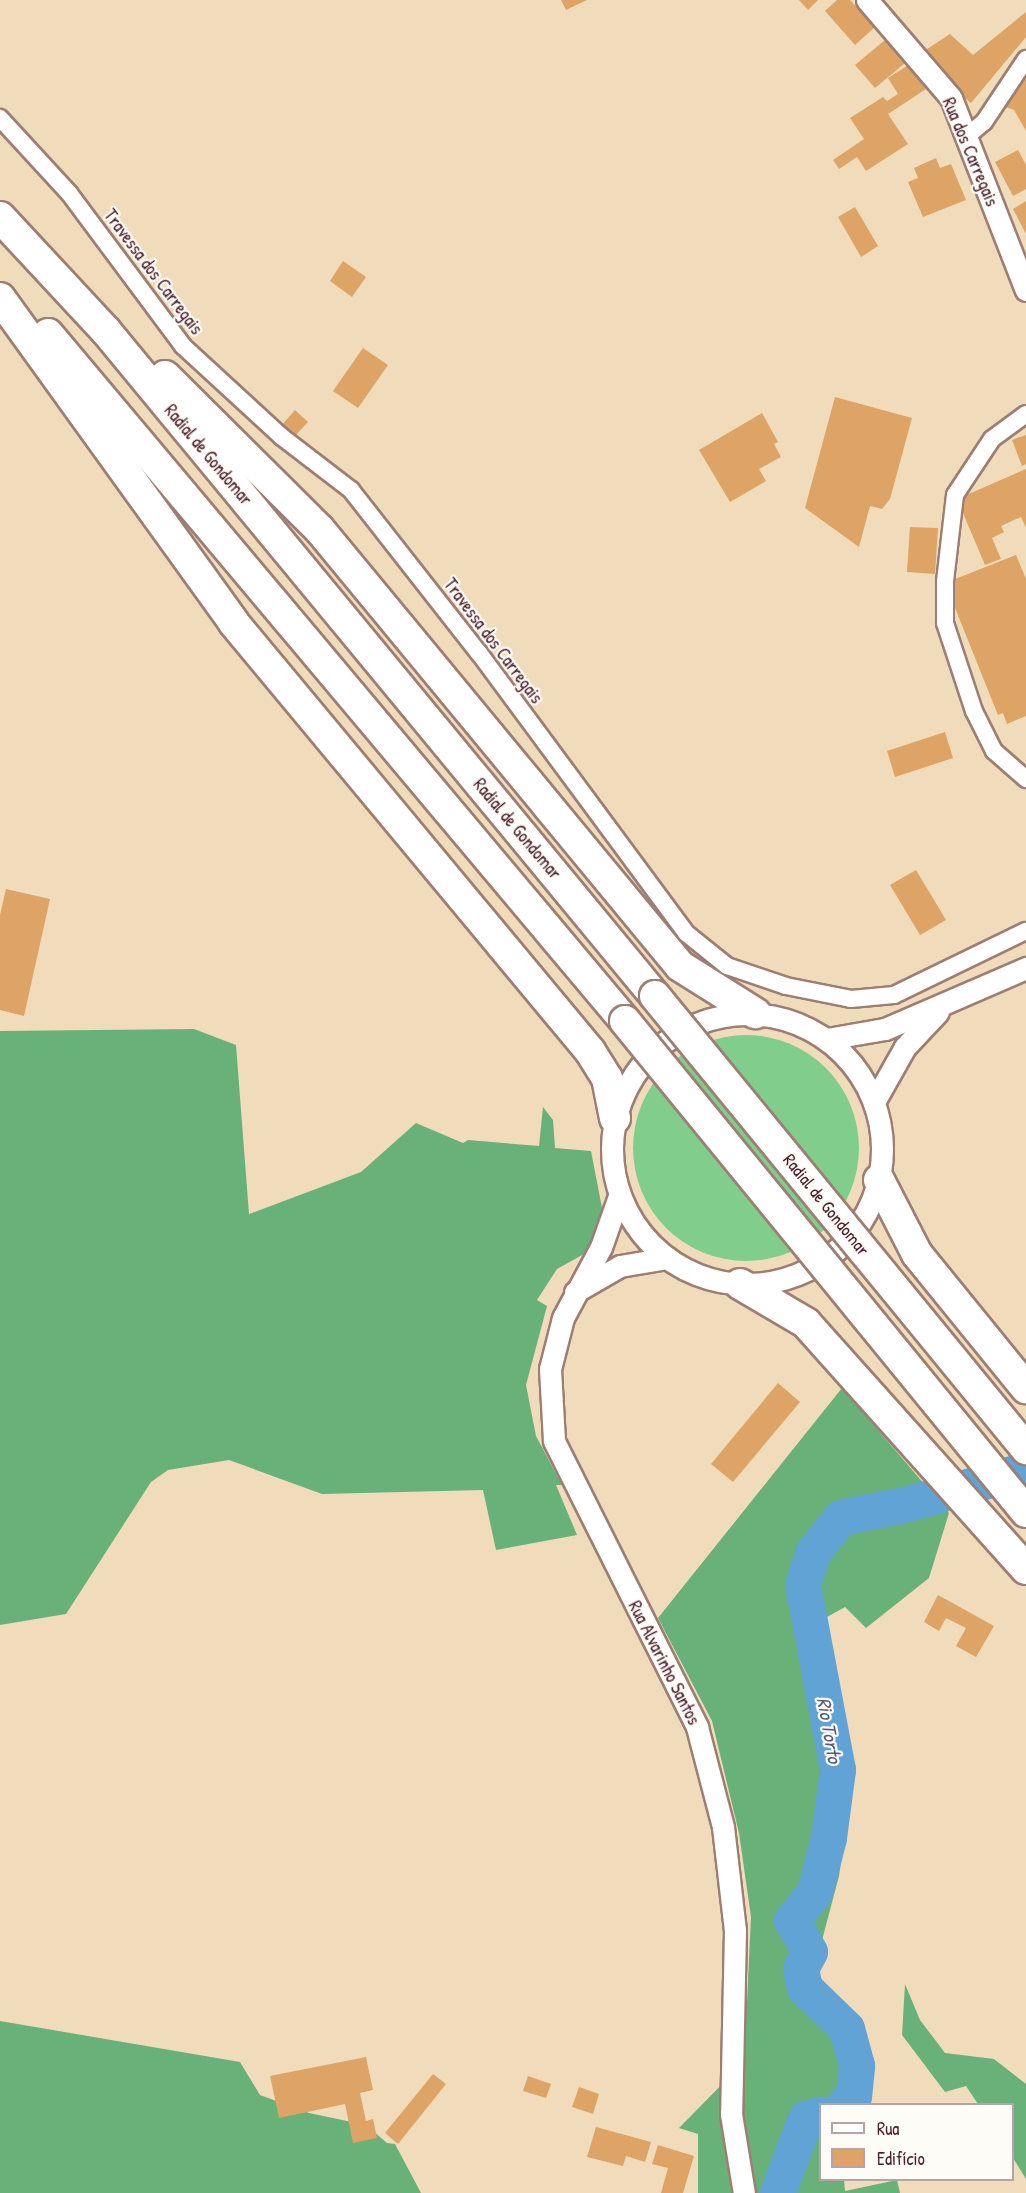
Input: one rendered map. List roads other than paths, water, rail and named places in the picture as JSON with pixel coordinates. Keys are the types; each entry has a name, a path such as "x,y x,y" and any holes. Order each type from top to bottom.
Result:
{"highway":[{"name":"Radial de Gondomar","path":"0,217 106,332 1026,1449"},
{"path":"0,285 62,348 625,1021 1026,1512"},
{"path":"0,298 107,441 234,623 590,1051 607,1078 615,1118"},
{"path":"106,332 161,372 320,530 680,966 755,1013"},
{"path":"879,1180 917,1254 1018,1378"},
{"path":"740,1284 806,1323 1026,1569"}],"street":[{"name":"Rua dos Carregais","path":"867,0 951,98 1026,291"},
{"path":"966,137 984,122 1026,59"},
{"name":"Travessa dos Carregais","path":"0,118 69,193 183,346 282,437 351,490 479,653 686,933 727,966 786,986 851,999 894,995 1026,931"},
{"path":"1026,414 992,440 955,495 945,582 945,623 974,711 994,751 1026,779"},
{"path":"827,1039 885,1029 1026,968"},
{"path":"874,1101 905,1047 945,1005"},
{"path":"755,1013 804,1025 827,1039 847,1057 874,1101 883,1154 879,1180 856,1228 832,1253 793,1276 740,1284 698,1275 667,1258 631,1220 620,1196 611,1144 615,1118 637,1069 676,1033 700,1022 755,1013"},
{"name":"Rua Alvarinho Santos","path":"620,1196 601,1247 574,1292 563,1318 550,1370 554,1441 697,1727 723,1827 735,1930 731,2114 744,2193"},
{"path":"574,1292 620,1266 667,1258"}],"waterway":[{"name":"Rio Torto","path":"846,2103 854,2097 857,2066 847,2029 805,1988 801,1969 810,1952 792,1921 815,1893 829,1838 838,1770 803,1585 814,1552 841,1518 909,1504 1026,1470"},
{"name":"Rio Torto","path":"778,2193 806,2119 819,2115"}]}
